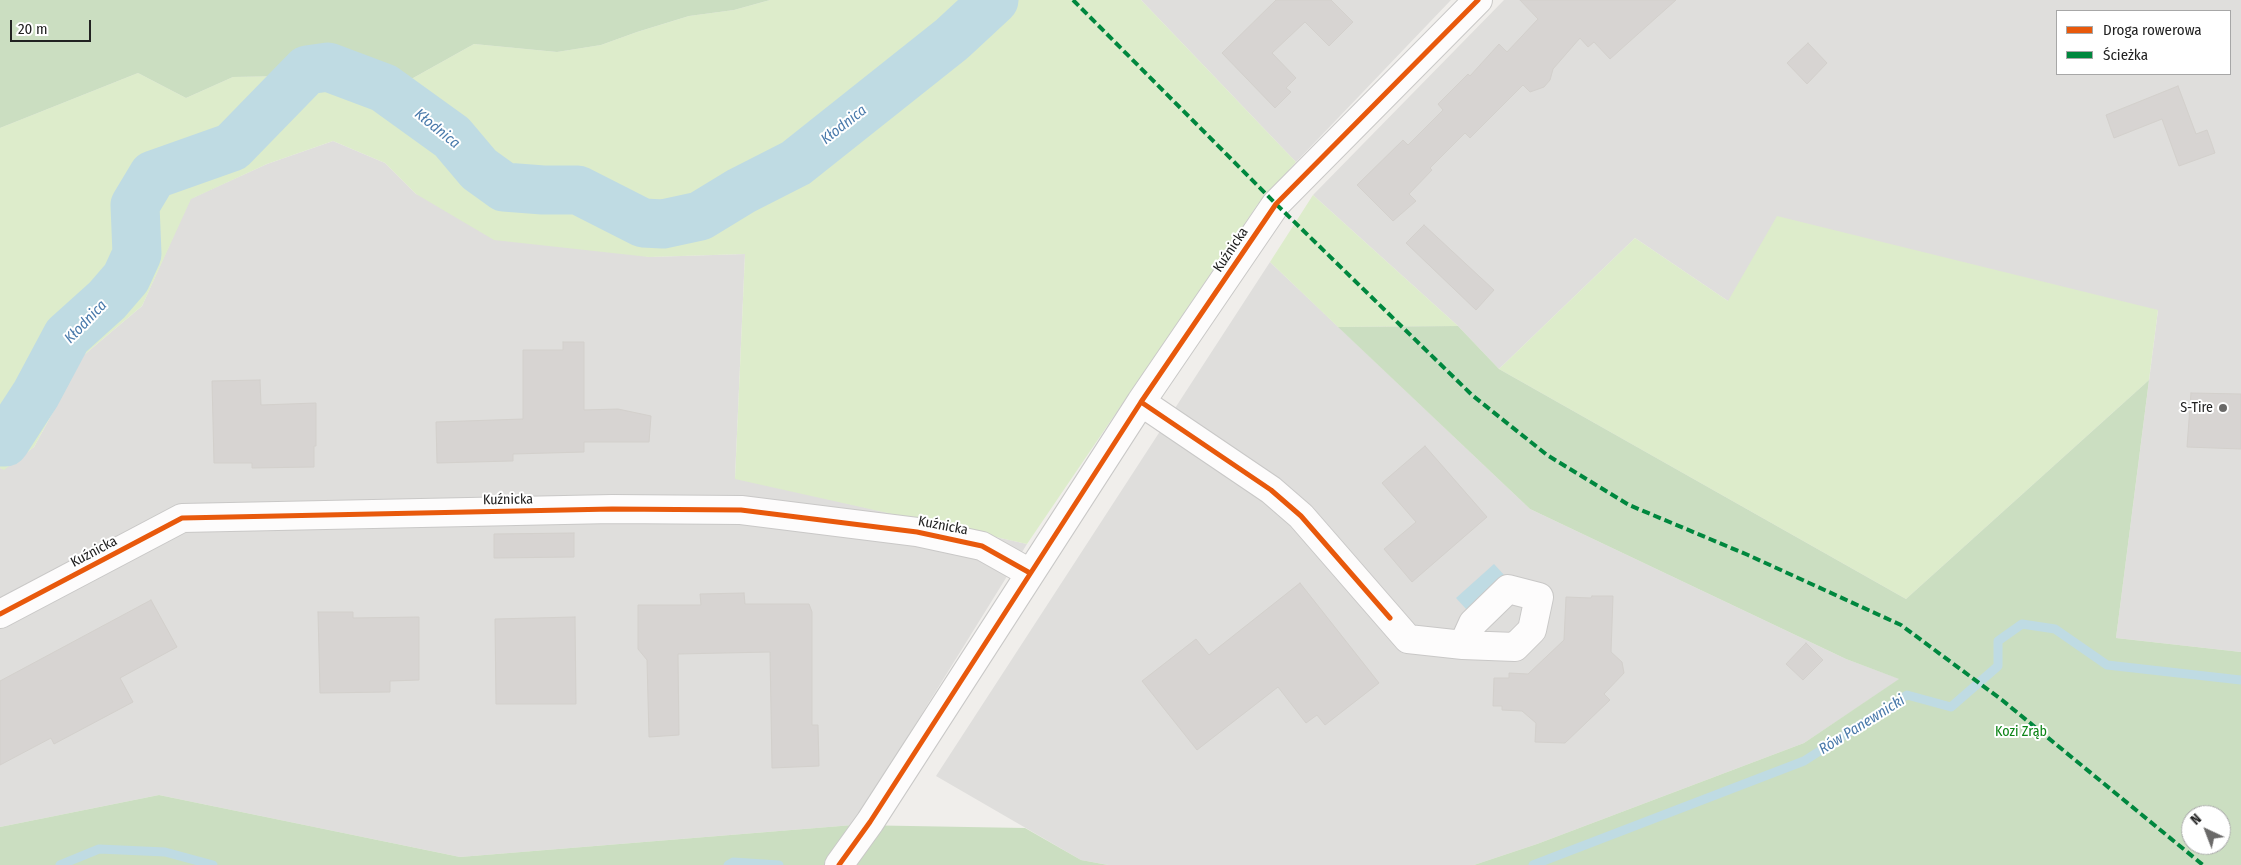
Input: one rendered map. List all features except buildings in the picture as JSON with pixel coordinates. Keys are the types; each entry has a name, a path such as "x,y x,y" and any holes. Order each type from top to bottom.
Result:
{"street":[{"name":"Kuźnicka","path":"840,865 1141,402 1276,204 1478,0"},
{"path":"1141,402 1271,490 1301,516 1408,639 1463,645"},
{"name":"Kuźnicka","path":"0,614 182,518 612,509 740,510 917,532 982,546 1030,573"}],"shaded area":[{"path":"1141,0 1451,0 1296,162"},
{"path":"1504,0 2241,0 2241,652 2116,638 2158,310 1728,301 1635,238 1499,369 1458,326 1313,195"},
{"path":"333,141 385,163 416,194 649,257 745,254 735,478 1027,544 853,825 460,857 159,795 0,827 0,468 4,469 34,447 84,355 142,306 190,199 267,164"},
{"path":"1270,262 1530,509 1846,659 1900,679 1804,743 1537,844 1474,865 1108,865 1081,860 936,776"}],"green space":[{"path":"0,0 770,0 734,10 689,16 601,45 557,52 474,44 397,87 338,56 309,56 285,76 233,77 186,98 138,73 0,128"},
{"path":"770,0 983,0 938,40 819,135 780,160 743,179 720,197 697,207 664,214 633,208 579,183 514,179 499,172 470,140 454,126 397,87 474,44 557,52 601,45 689,16 734,10"},
{"path":"1009,0 1141,0 1296,162 1258,204 1027,544 735,479 745,254 649,257 494,240 416,194 385,163 333,141 267,164 191,199 142,306 84,355 34,447 4,470 0,468 0,453 6,454 20,443 75,341 126,295 146,261 146,210 166,179 237,158 304,81 343,76 445,145 465,171 489,192 516,201 582,200 650,236 710,222 797,170 880,109 990,19"},
{"path":"138,73 186,98 233,77 285,76 263,108 227,140 201,149 158,159 143,172 130,194 130,224 126,259 101,291 57,334 19,410 0,435 0,128"},
{"path":"1313,195 1458,326 1338,327 1270,262"},
{"path":"1777,216 2158,310 2149,380 1906,599 1499,369 1635,238 1728,301"},
{"name":"Kozi Zrąb","path":"1458,326 1499,369 1906,599 2149,380 2116,638 2241,652 2241,865 1474,865 1537,844 1804,743 1899,679 1846,659 1530,509 1338,327"},
{"path":"159,795 460,857 853,825 1025,828 1081,860 1108,865 0,865 0,827"}],"water":[{"path":"1494,564 1505,576 1467,610 1456,598"}],"waterway":[{"name":"Kłodnica","path":"0,442 5,442 36,394 67,336 107,300 126,278 137,254 135,205 153,175 232,147 307,70 328,67 384,88 452,137 479,169 504,187 578,190 643,223 663,224 700,216 741,191 796,163 952,39 994,0"},
{"name":"Rów Panewnicki","path":"1533,865 1804,761 1907,695 1951,707 1998,666 1998,641 2022,624 2055,629 2107,665 2241,680"},
{"name":"Rów Panewnicki","path":"60,865 99,849 165,852 213,865"},
{"name":"Rów Panewnicki","path":"728,865 733,862 779,865"}],"marked path":[{"path":"1073,0 1276,204 1472,395 1547,455 1629,505 1748,555 1901,625 2002,700 2203,865"}],"cycle path":[{"path":"839,865 870,822 1141,402 1276,204 1478,0"},
{"path":"1141,402 1271,490 1301,516 1390,618"},
{"path":"0,614 182,518 612,509 741,510 917,532 982,546 1030,573"}],"place":[{"name":"S-Tire","path":"2223,408"}]}
